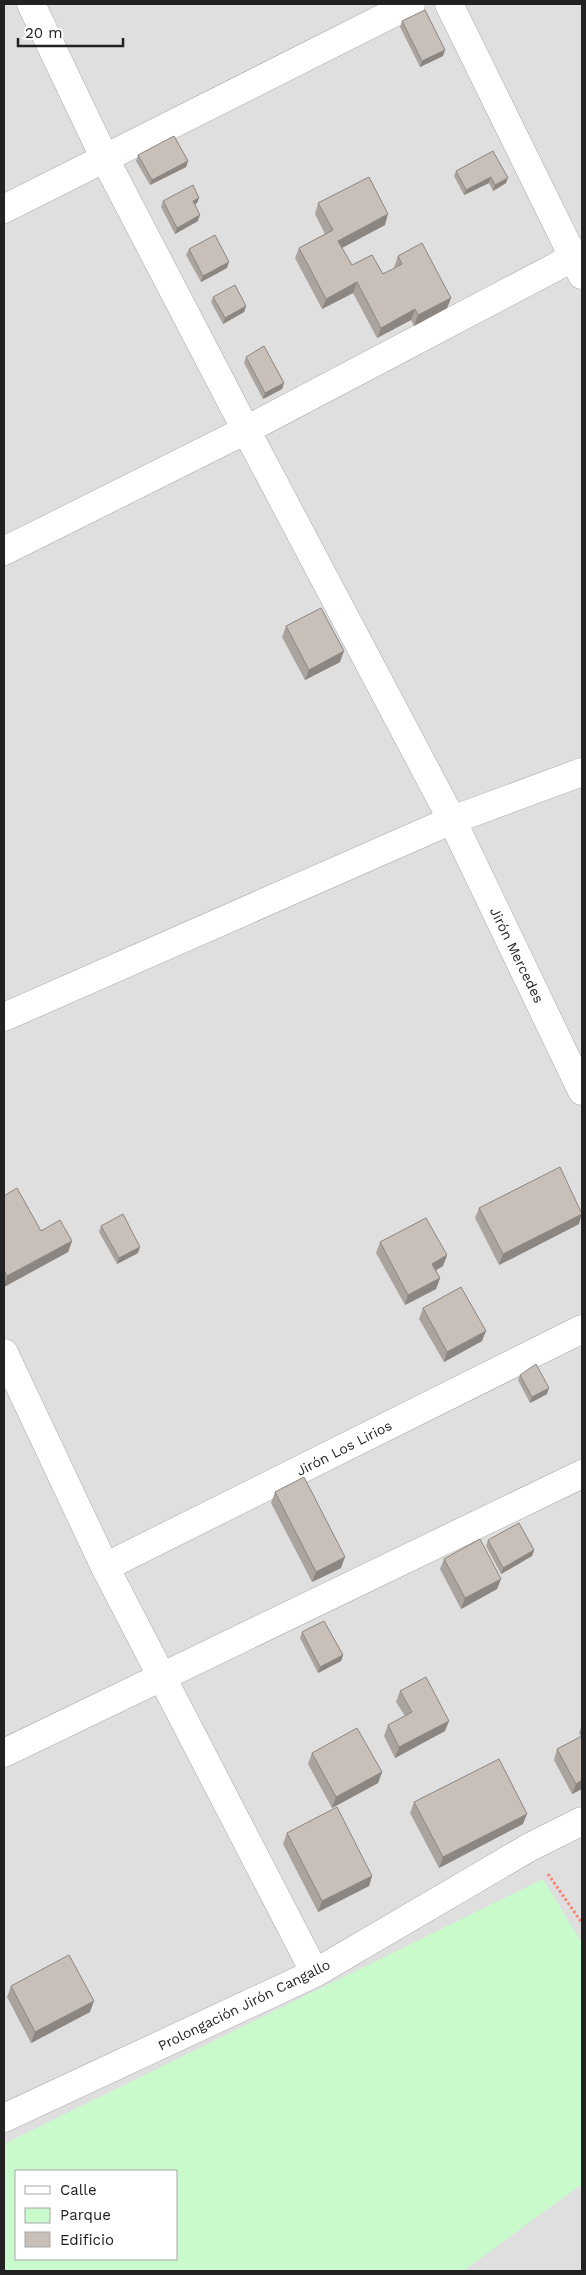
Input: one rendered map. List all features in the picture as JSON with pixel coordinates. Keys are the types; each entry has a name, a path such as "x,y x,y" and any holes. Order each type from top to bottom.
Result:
{"street":[{"name":"Jirón Mercedes","path":"30,4 105,159 452,820 582,1090"},
{"path":"4,209 412,4"},
{"path":"4,551 579,262 449,4"},
{"path":"4,1017 452,820 582,772"},
{"name":"Jirón Los Lirios","path":"105,1567 582,1329"},
{"path":"4,1353 105,1567 315,1973"},
{"path":"4,1753 582,1474"},
{"name":"Prolongación Jirón Cangallo","path":"4,2118 315,1973 530,1847 582,1821"}],"path":[{"path":"530,1847 582,1923"}],"shaded area":[{"path":"4,4 582,4 582,2271 4,2271"}],"green space":[{"path":"543,1879 582,1943 582,2184 463,2271 4,2271 4,2144"}],"building":[{"path":"425,10 445,50 422,61 402,21"},
{"path":"174,136 188,161 152,180 138,155"},
{"path":"493,151 508,178 495,185 491,177 466,190 456,171"},
{"path":"369,177 388,214 338,241 352,265 372,255 383,274 402,264 398,256 422,243 451,298 418,315 415,309 381,328 357,282 326,299 299,248 333,230 318,203"},
{"path":"193,185 199,198 193,201 200,215 177,228 163,201"},
{"path":"215,235 229,262 203,276 189,249"},
{"path":"235,285 246,306 225,318 213,297"},
{"path":"264,346 284,383 265,393 246,357"},
{"path":"321,608 344,651 309,670 286,626"},
{"path":"560,1167 582,1214 503,1254 479,1208"},
{"path":"17,1188 41,1231 60,1220 72,1241 7,1276 4,1270 4,1196"},
{"path":"123,1214 140,1247 119,1258 101,1226"},
{"path":"426,1218 447,1255 432,1264 440,1278 408,1295 380,1242"},
{"path":"461,1287 486,1331 447,1352 423,1308"},
{"path":"536,1364 549,1388 532,1397 520,1375"},
{"path":"304,1477 345,1557 316,1572 275,1492"},
{"path":"519,1523 534,1550 503,1568 488,1540"},
{"path":"480,1539 501,1579 465,1598 444,1559"},
{"path":"324,1621 343,1655 320,1667 302,1632"},
{"path":"426,1677 449,1721 399,1747 388,1725 412,1712 400,1691"},
{"path":"357,1728 382,1772 336,1797 312,1753"},
{"path":"582,1736 582,1780 576,1784 557,1749"},
{"path":"499,1759 527,1814 443,1857 414,1802"},
{"path":"337,1807 372,1876 322,1901 287,1833"},
{"path":"69,1955 94,2001 35,2032 11,1986"}]}
